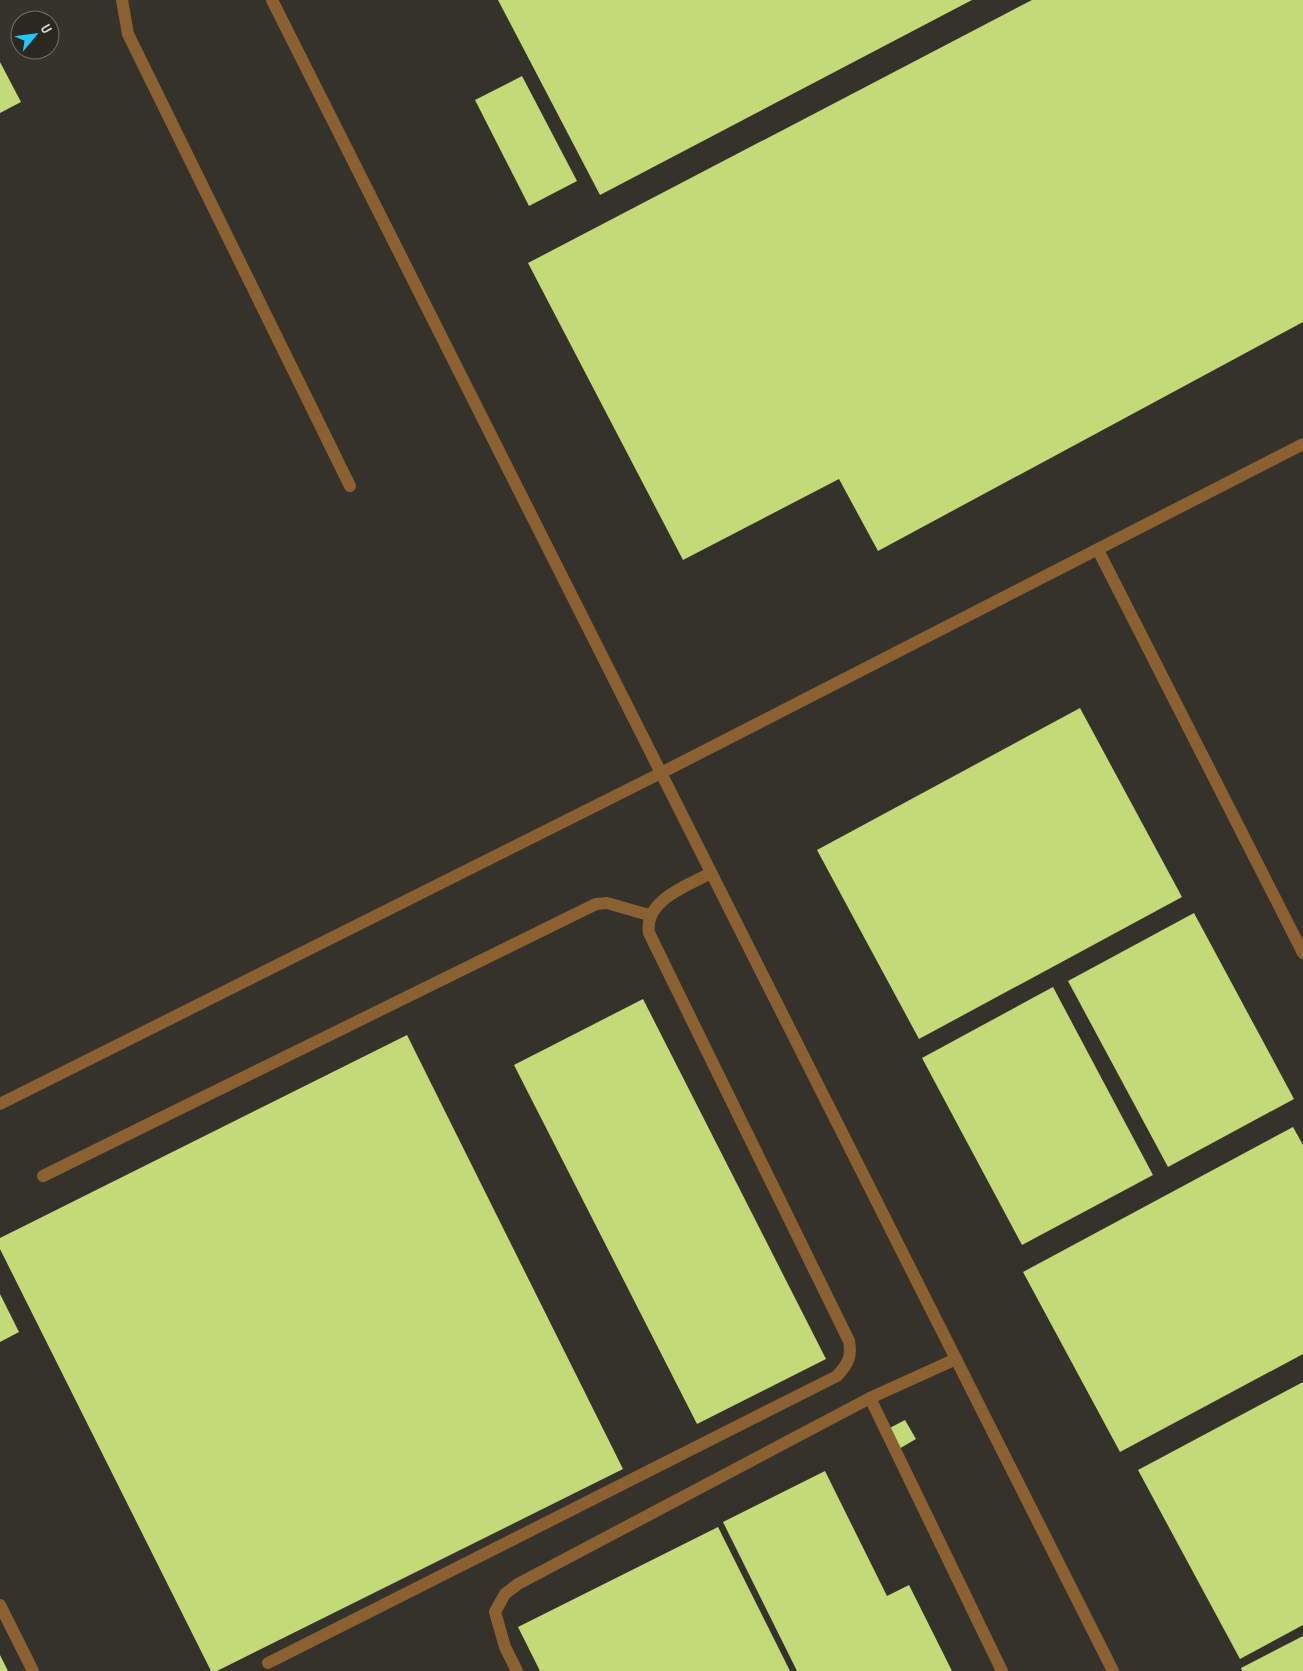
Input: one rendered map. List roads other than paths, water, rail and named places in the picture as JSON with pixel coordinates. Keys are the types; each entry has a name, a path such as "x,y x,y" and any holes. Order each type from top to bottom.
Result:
{"street":[{"path":"122,0 128,34 350,486"},
{"path":"272,0 1113,1671"},
{"path":"0,1104 661,773 1303,444"},
{"path":"1098,550 1303,953"},
{"path":"268,1663 837,1376 848,1364 851,1354 849,1341 649,933 647,923 649,915 661,901 711,873"},
{"path":"43,1176 596,904 607,903 649,915"},
{"path":"517,1671 505,1647 495,1612 505,1594 518,1584 870,1398 956,1359"},
{"path":"870,1398 1002,1671"},
{"path":"0,1605 33,1671"}]}
